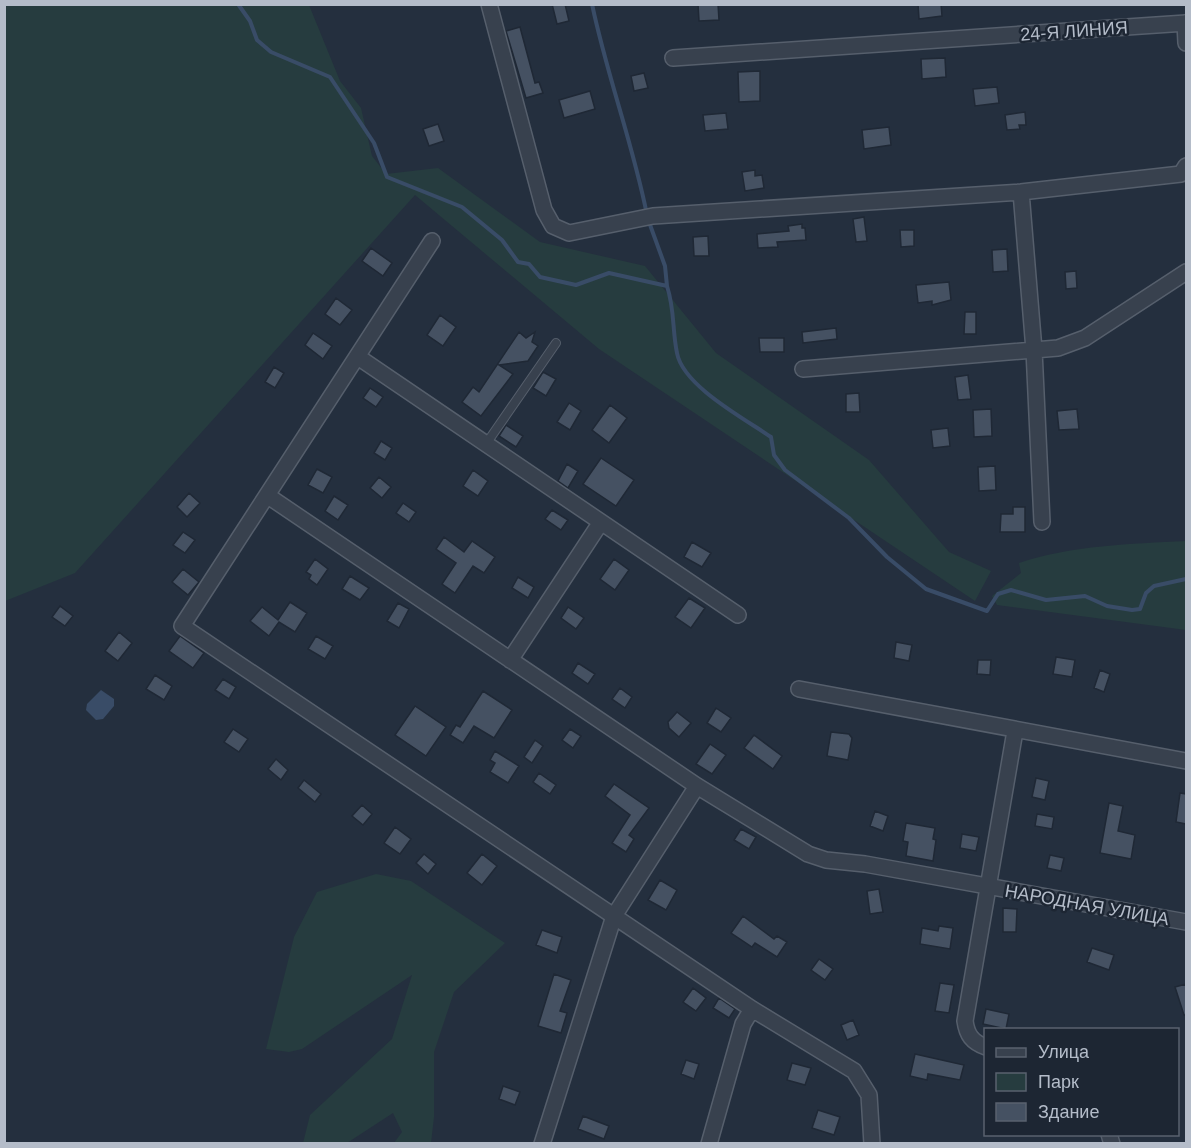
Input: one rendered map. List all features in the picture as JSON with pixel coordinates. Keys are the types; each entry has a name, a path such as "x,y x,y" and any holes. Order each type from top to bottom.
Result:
{"street":[{"path":"489,4 544,210 553,226 568,233 646,217 1021,192 1156,179 1181,174 1186,166"},
{"path":"1186,23 1186,43"},
{"name":"24-Я ЛИНИЯ","path":"673,58 1186,23"},
{"path":"1021,192 1034,350 1042,522"},
{"path":"432,241 182,626 752,1009 854,1071 869,1095 872,1143"},
{"path":"803,369 1058,348 1085,338 1186,272"},
{"path":"358,357 738,615"},
{"name":"НАРОДНАЯ УЛИЦА","path":"268,496 697,786 808,855 1186,922"},
{"path":"510,660 601,522"},
{"path":"799,689 1186,761"},
{"path":"984,1046 975,1043 966,1032 964,1021 1015,731"},
{"path":"542,1143 614,916 697,786"},
{"path":"709,1143 743,1024 752,1009"}],"lane":[{"path":"486,444 556,343"}],"green space":[{"path":"5,4 309,5 340,81 361,108 372,156 386,174 438,168 540,242 645,266 716,353 869,460 949,552 991,571 975,601 599,349 415,195 75,573 5,601"},
{"path":"1186,541 1186,630 997,605 992,596 1021,573 1019,563 1039,557 1102,546"},
{"path":"376,874 411,881 505,943 454,992 434,1052 434,1117 431,1143 394,1143 402,1132 393,1113 347,1143 303,1143 310,1115 392,1039 412,975 302,1049 289,1052 266,1049 294,937 317,892"}],"water":[{"path":"101,690 114,699 114,706 103,719 96,720 86,710 87,704"}],"building":[{"path":"552,4 565,4 569,21 557,24"},
{"path":"698,4 718,4 719,20 699,21"},
{"path":"918,4 941,4 942,16 919,19"},
{"path":"520,27 535,83 539,82 543,93 526,98 506,31"},
{"path":"945,58 946,77 922,79 921,59"},
{"path":"760,71 760,101 739,102 738,72"},
{"path":"644,73 648,88 634,91 631,76"},
{"path":"997,87 999,103 975,106 973,89"},
{"path":"590,91 595,109 564,118 559,100"},
{"path":"1025,112 1026,125 1019,125 1020,129 1007,130 1005,115"},
{"path":"726,113 728,129 705,131 703,115"},
{"path":"438,124 444,141 429,146 423,129"},
{"path":"889,127 891,145 864,149 862,130"},
{"path":"755,170 755,176 762,175 764,188 745,191 742,172"},
{"path":"864,217 867,241 856,242 853,219"},
{"path":"802,224 802,228 805,228 806,240 777,242 778,247 758,248 757,234 789,231 788,226"},
{"path":"900,230 914,230 914,246 901,247"},
{"path":"708,236 709,256 694,256 693,237"},
{"path":"371,248 392,263 383,276 362,261"},
{"path":"1007,249 1008,271 993,272 992,250"},
{"path":"1076,271 1077,288 1066,289 1065,272"},
{"path":"949,282 951,300 932,305 932,301 918,303 916,285"},
{"path":"336,298 352,310 340,325 325,314"},
{"path":"965,312 976,312 976,334 964,334"},
{"path":"440,315 456,327 443,346 427,335"},
{"path":"836,328 837,339 803,343 802,332"},
{"path":"519,332 526,338 535,332 532,342 538,346 528,361 499,365 513,374 481,416 462,402 473,387 479,392"},
{"path":"313,333 332,346 323,359 305,345"},
{"path":"759,338 784,338 784,352 760,352"},
{"path":"274,367 284,373 275,388 265,382"},
{"path":"543,372 556,379 546,396 533,388"},
{"path":"968,375 971,399 958,400 955,377"},
{"path":"370,388 383,397 376,407 363,398"},
{"path":"859,393 860,412 846,412 846,394"},
{"path":"569,403 581,411 570,430 557,422"},
{"path":"610,405 627,418 609,443 592,430"},
{"path":"991,409 992,436 974,437 973,410"},
{"path":"1077,409 1079,429 1059,430 1057,411"},
{"path":"506,425 523,436 516,447 499,436"},
{"path":"948,428 950,446 933,448 931,430"},
{"path":"381,441 392,448 385,460 374,453"},
{"path":"601,458 634,480 616,506 583,484"},
{"path":"567,464 578,471 568,488 558,481"},
{"path":"995,466 996,490 979,491 978,467"},
{"path":"317,469 332,477 323,493 308,485"},
{"path":"473,470 488,481 478,496 463,486"},
{"path":"379,477 391,487 382,498 370,488"},
{"path":"189,493 200,503 187,517 177,507"},
{"path":"334,496 348,505 338,520 325,511"},
{"path":"403,503 416,512 409,522 396,513"},
{"path":"1013,507 1025,507 1025,532 1000,532 1001,514 1013,514"},
{"path":"552,510 568,520 561,530 545,519"},
{"path":"183,532 195,540 185,553 173,545"},
{"path":"444,537 464,552 472,541 495,557 484,573 473,566 455,593 442,584 456,563 436,549"},
{"path":"692,542 711,553 702,567 684,557"},
{"path":"315,559 328,569 317,585 309,579 311,575 306,572"},
{"path":"614,559 629,570 615,590 600,579"},
{"path":"183,569 199,582 188,595 172,582"},
{"path":"350,576 369,588 360,600 342,589"},
{"path":"518,577 534,587 528,598 512,588"},
{"path":"689,598 705,608 691,628 675,617"},
{"path":"290,602 307,613 295,632 279,622 269,636 250,621 262,607 278,620"},
{"path":"398,603 409,609 399,628 387,621"},
{"path":"60,606 73,616 65,626 52,617"},
{"path":"568,607 584,618 576,629 561,618"},
{"path":"119,632 132,643 118,661 105,651"},
{"path":"180,636 204,653 193,668 169,651"},
{"path":"316,636 333,646 325,659 308,649"},
{"path":"896,642 912,645 909,661 894,658"},
{"path":"1056,657 1075,660 1072,677 1053,674"},
{"path":"978,660 991,660 990,675 977,674"},
{"path":"578,663 595,674 588,684 572,673"},
{"path":"1100,670 1110,674 1104,692 1094,688"},
{"path":"155,675 172,686 164,700 146,689"},
{"path":"223,679 236,687 229,699 215,690"},
{"path":"620,688 632,697 625,708 612,699"},
{"path":"483,691 512,710 494,738 474,726 463,743 450,735 456,725 460,727"},
{"path":"415,706 446,727 426,756 395,735"},
{"path":"716,708 731,718 721,732 707,723"},
{"path":"677,712 691,723 679,737 669,728 668,722"},
{"path":"233,729 248,739 239,752 224,742"},
{"path":"570,729 581,736 573,748 562,740"},
{"path":"831,732 849,734 852,738 848,760 827,756"},
{"path":"754,735 782,756 773,769 744,748"},
{"path":"535,740 543,746 532,763 524,757"},
{"path":"710,744 726,755 712,774 696,764"},
{"path":"495,751 519,766 508,783 490,772 495,763 490,760"},
{"path":"276,759 288,770 281,780 268,769"},
{"path":"539,773 556,785 550,794 533,782"},
{"path":"1036,778 1049,781 1045,800 1032,797"},
{"path":"304,780 321,794 315,802 298,788"},
{"path":"614,784 649,808 629,835 634,839 626,852 612,843 630,815 605,796"},
{"path":"1180,793 1186,794 1186,824 1176,822"},
{"path":"1109,803 1123,806 1118,831 1135,835 1131,859 1100,853"},
{"path":"362,805 372,814 363,825 352,816"},
{"path":"875,811 888,816 883,831 870,826"},
{"path":"1037,814 1054,817 1052,829 1035,826"},
{"path":"906,823 935,828 933,861 906,856 908,842 903,841"},
{"path":"395,827 411,839 400,854 384,843"},
{"path":"741,829 756,837 749,849 734,840"},
{"path":"962,834 979,837 976,851 960,848"},
{"path":"424,854 436,864 428,874 416,863"},
{"path":"482,854 497,866 482,885 467,873"},
{"path":"1050,855 1064,858 1061,871 1047,868"},
{"path":"660,880 677,890 666,910 648,900"},
{"path":"879,889 883,912 870,914 867,891"},
{"path":"1003,908 1017,909 1016,932 1003,932"},
{"path":"743,916 774,939 777,936 787,942 777,957 755,943 752,947 731,933"},
{"path":"939,926 953,928 950,949 920,944 922,928 938,931"},
{"path":"542,930 562,937 557,953 536,945"},
{"path":"1092,948 1114,955 1109,970 1087,962"},
{"path":"819,959 833,969 825,980 811,970"},
{"path":"554,974 571,980 560,1011 567,1013 561,1033 538,1026"},
{"path":"940,983 954,985 949,1013 935,1011"},
{"path":"1186,984 1186,1015 1184,1015 1175,987"},
{"path":"693,988 706,998 696,1011 683,1002"},
{"path":"719,998 735,1009 729,1018 713,1008"},
{"path":"986,1009 1009,1014 1006,1028 983,1024"},
{"path":"853,1020 859,1035 847,1040 841,1025"},
{"path":"915,1054 964,1065 960,1080 928,1074 927,1080 910,1076"},
{"path":"686,1060 699,1064 694,1079 681,1074"},
{"path":"792,1063 811,1068 805,1085 787,1080"},
{"path":"503,1086 520,1092 515,1105 499,1099"},
{"path":"818,1110 840,1117 834,1135 812,1128"},
{"path":"583,1116 609,1126 604,1139 578,1129"}],"waterway":[{"path":"238,4 250,21 257,40 271,52 330,77 374,143 387,177 462,207 502,240 518,262 529,264 540,277 576,285 609,273 667,286 677,353 691,378 716,401 771,437 774,455 785,470 849,518 887,557 926,589 987,611 998,594 1011,590 1046,600 1085,596 1107,606 1132,610 1140,609 1146,593 1154,586 1186,579"},
{"path":"592,4 647,215"},
{"path":"649,222 665,266 667,286"}]}
